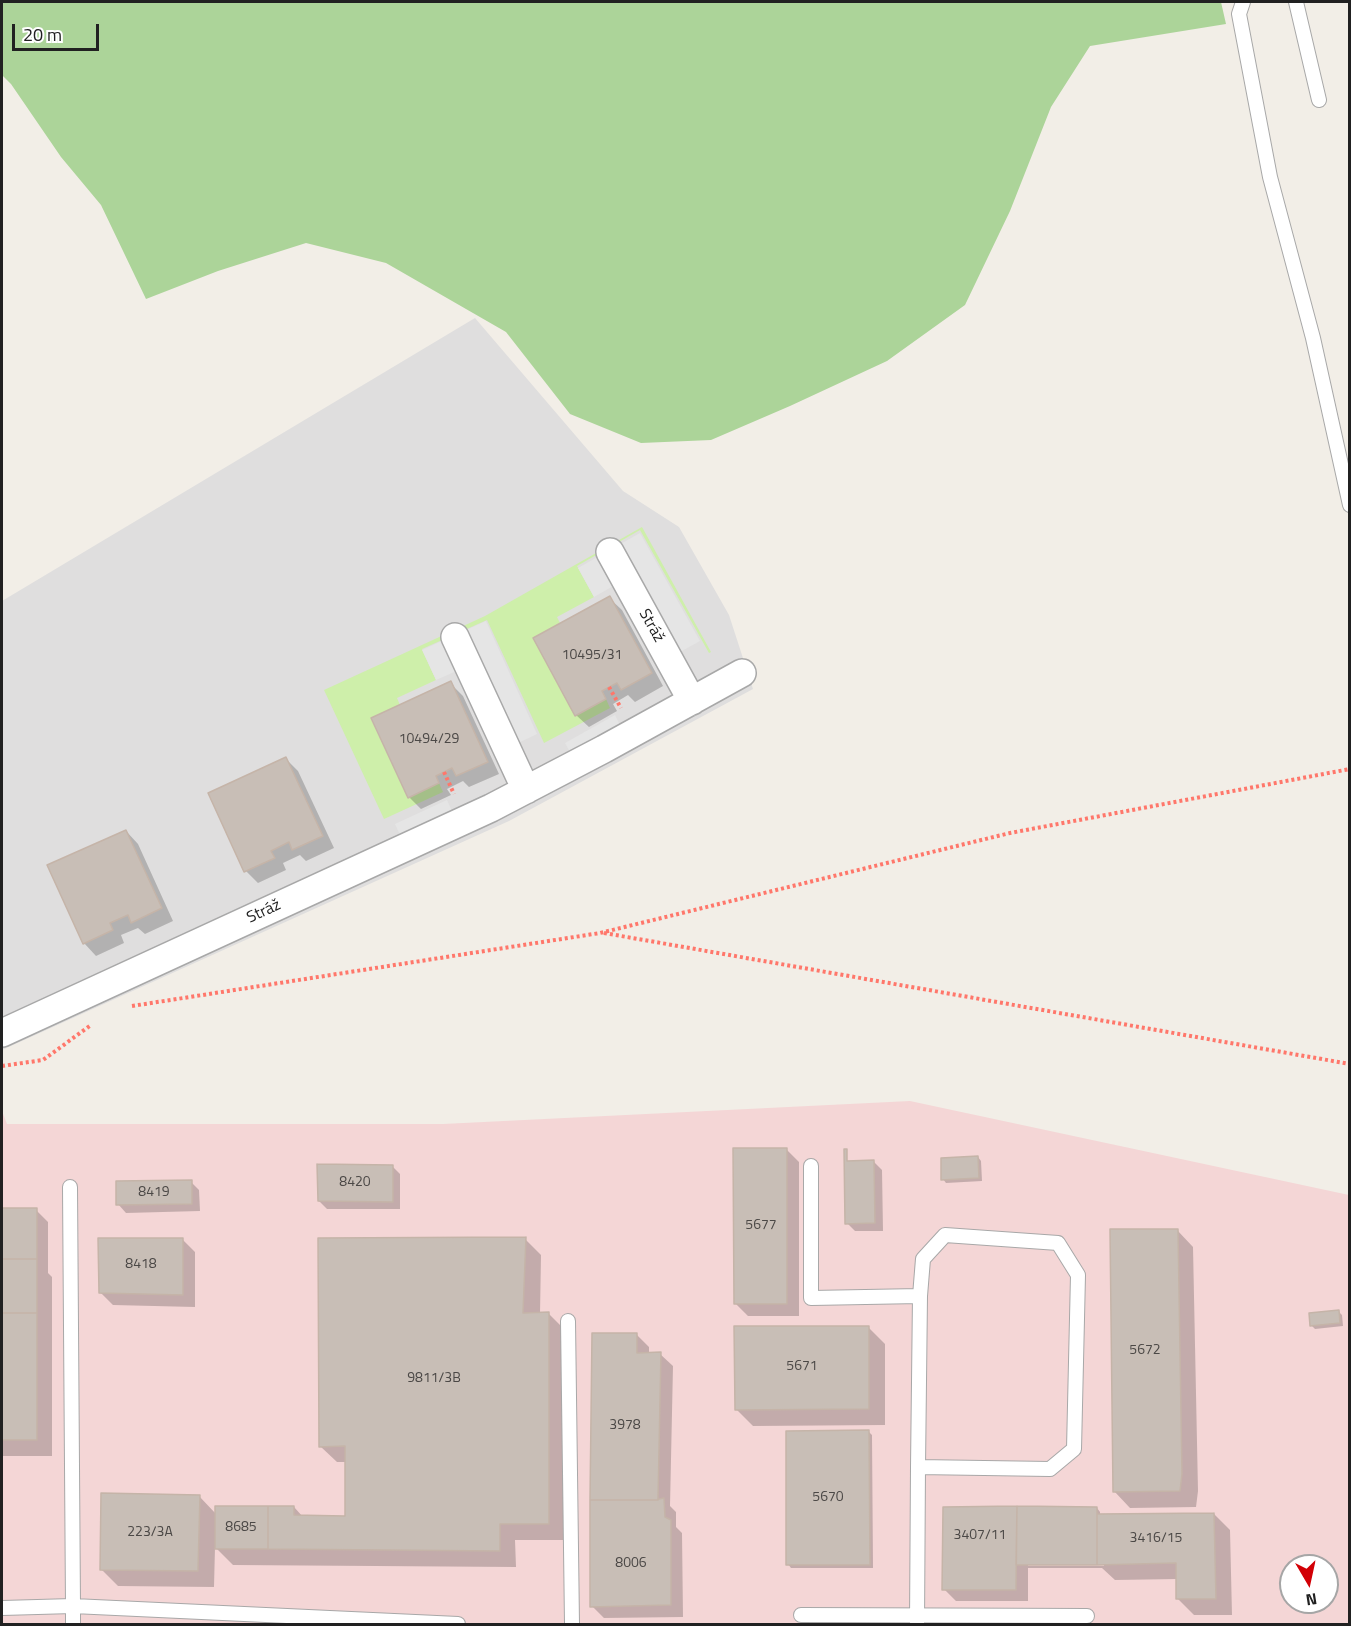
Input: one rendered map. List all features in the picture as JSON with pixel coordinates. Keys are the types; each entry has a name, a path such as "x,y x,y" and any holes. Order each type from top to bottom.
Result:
{"street":[{"name":"Stráž","path":"610,552 692,700"},
{"path":"455,637 526,790"},
{"name":"Stráž","path":"2,1033 491,808 742,673"}],"lane":[{"path":"1296,2 1319,99"},
{"path":"1239,6 1270,177 1313,338 1350,505"},
{"path":"811,1166 811,1298 920,1296"},
{"path":"70,1187 73,1624"},
{"path":"917,1621 918,1467 920,1296 923,1258 945,1234 1058,1243 1078,1275 1074,1449 1050,1469 918,1467"},
{"path":"568,1321 572,1624"},
{"path":"2,1608 73,1606 458,1624"},
{"path":"801,1615 917,1621 1087,1616"}],"path":[{"path":"609,687 624,713"},
{"path":"125,1007 600,933 1010,833 1350,769"},
{"path":"444,772 457,799"},
{"path":"600,933 1350,1064"},
{"path":"2,1066 43,1060 96,1022"}],"shaded area":[{"path":"475,318 623,491 679,527 729,615 753,689 509,821 2,1050 2,601"},
{"path":"640,533 700,641 680,652 636,573 594,597 578,568"},
{"path":"486,621 537,734 518,743 479,661 436,680 422,650"},
{"path":"615,715 620,725 570,752 565,743"},
{"path":"447,800 452,811 400,835 395,824"},
{"path":"910,1101 1349,1195 1349,1624 2,1624 2,1111 7,1124 443,1124"}],"green space":[{"path":"2,2 1221,2 1226,24 1090,46 1051,107 1010,211 965,305 887,361 711,440 641,443 570,414 506,332 386,263 306,243 218,271 146,299 101,205 61,157 11,84 2,75"},
{"path":"642,527 711,652 709,653 640,530 577,566 594,597 557,617 560,623 533,638 575,715 606,699 610,708 544,743 487,620 422,649 436,680 397,698 400,705 371,719 408,798 439,783 443,792 384,819 324,690 485,616"}],"building":[{"path":"610,596 652,673 621,690 617,683 602,691 606,699 575,716 533,638"},
{"path":"451,681 488,762 456,776 452,768 436,776 439,783 408,798 371,718"},
{"path":"286,757 323,836 292,850 289,842 271,851 275,858 244,872 208,793"},
{"path":"126,830 162,908 131,923 128,915 110,923 113,930 83,944 47,865"},
{"path":"733,1148 787,1148 787,1304 734,1304"},
{"path":"844,1149 847,1149 847,1161 874,1160 875,1223 845,1224"},
{"path":"978,1156 979,1178 941,1180 941,1158"},
{"path":"317,1164 393,1165 393,1202 318,1201"},
{"path":"192,1180 192,1204 116,1205 116,1181"},
{"path":"2,1208 37,1208 37,1259 2,1259"},
{"path":"1110,1229 1178,1229 1182,1474 1180,1491 1113,1492"},
{"path":"526,1237 523,1313 549,1312 549,1524 500,1524 500,1551 268,1549 268,1506 294,1506 294,1515 345,1516 345,1446 319,1447 318,1238"},
{"path":"98,1238 183,1238 183,1295 99,1293"},
{"path":"2,1259 37,1259 37,1313 2,1313"},
{"path":"1339,1310 1340,1323 1310,1326 1309,1313"},
{"path":"2,1313 37,1313 37,1440 2,1440"},
{"path":"734,1326 869,1326 869,1409 735,1410"},
{"path":"592,1333 637,1333 637,1353 661,1352 658,1500 590,1500"},
{"path":"869,1430 870,1565 786,1565 786,1431"},
{"path":"101,1493 200,1495 198,1571 100,1570"},
{"path":"664,1498 665,1517 671,1520 671,1605 590,1607 590,1500 658,1500"},
{"path":"215,1506 268,1506 268,1549 215,1549"},
{"path":"1017,1506 1016,1590 942,1590 943,1507"},
{"path":"1017,1506 1097,1507 1097,1565 1016,1565"},
{"path":"1214,1513 1216,1599 1176,1599 1176,1563 1097,1565 1097,1514"}]}
